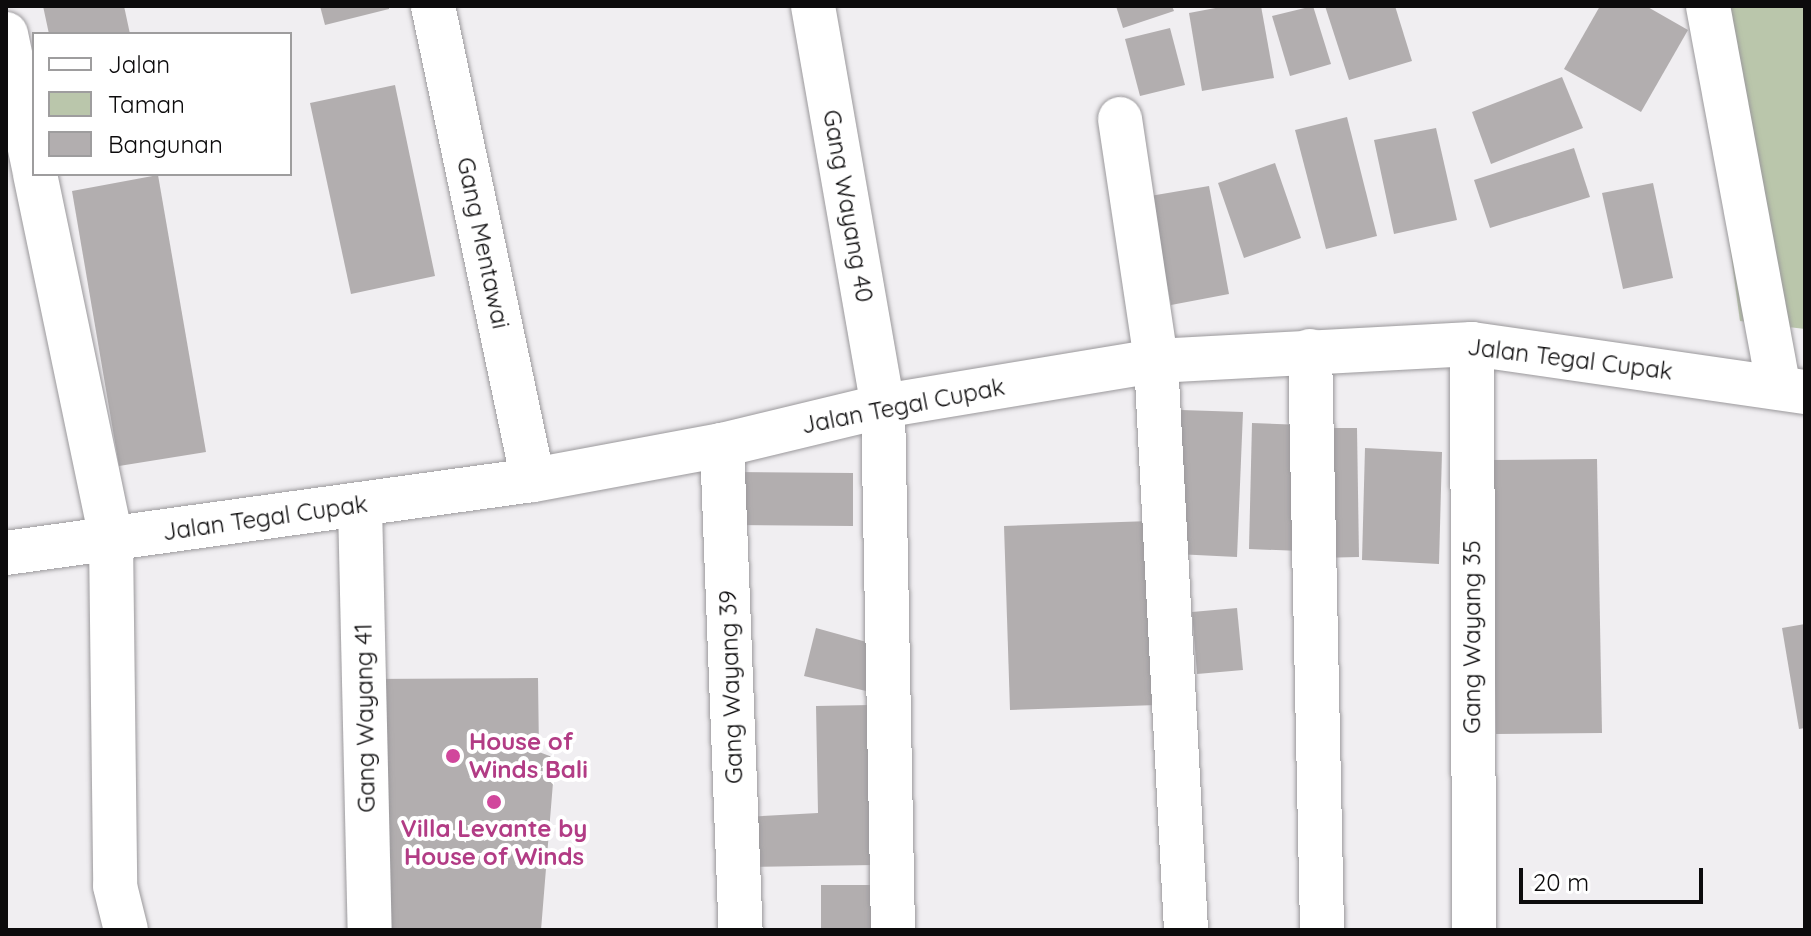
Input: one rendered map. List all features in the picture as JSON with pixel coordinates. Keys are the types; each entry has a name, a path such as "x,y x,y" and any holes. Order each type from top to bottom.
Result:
{"street":[{"name":"Gang Mentawai","path":"433,6 533,480"},
{"name":"Gang Wayang 40","path":"813,6 883,406 893,930"},
{"path":"1708,6 1792,388"},
{"path":"6,34 32,158"},
{"path":"1120,119 1156,361 1186,930"},
{"path":"35,176 111,539 115,886 126,930"},
{"name":"Jalan Tegal Cupak","path":"6,553 533,480 722,445 883,406 1156,361 1472,344 1792,388"},
{"name":"Gang Wayang 35","path":"1472,344 1474,930"},
{"path":"1310,351 1322,930"},
{"name":"Gang Wayang 39","path":"722,445 741,930"},
{"name":"Gang Wayang 41","path":"360,505 370,930"}],"green space":[{"path":"1697,6 1805,6 1805,329 1740,321"}],"building":[{"path":"43,6 124,6 130,32 49,32"},
{"path":"320,6 389,6 389,9 325,25"},
{"path":"1116,6 1172,6 1174,11 1123,28"},
{"path":"1226,6 1261,6 1274,78 1202,91 1189,13"},
{"path":"1313,6 1331,64 1290,76 1272,16"},
{"path":"1325,6 1395,6 1412,61 1349,80"},
{"path":"1600,6 1646,6 1688,30 1641,112 1564,69"},
{"path":"1170,28 1185,85 1140,96 1125,39"},
{"path":"1562,77 1583,128 1491,164 1472,112"},
{"path":"395,85 435,276 351,294 310,103"},
{"path":"1347,117 1377,236 1326,249 1295,130"},
{"path":"1436,128 1457,220 1394,234 1374,140"},
{"path":"1574,148 1590,197 1490,228 1474,180"},
{"path":"1275,163 1301,238 1244,258 1218,183"},
{"path":"158,176 206,452 119,466 72,191"},
{"path":"1653,183 1673,278 1623,289 1602,193"},
{"path":"1209,186 1229,294 1171,305 1150,196"},
{"path":"1181,410 1243,412 1237,557 1176,554"},
{"path":"1252,423 1304,425 1301,551 1249,549"},
{"path":"1314,428 1357,428 1359,557 1315,558"},
{"path":"1365,448 1442,452 1439,564 1362,560"},
{"path":"1597,459 1602,733 1496,734 1491,460"},
{"path":"731,472 853,473 853,526 730,525"},
{"path":"1151,521 1157,705 1010,710 1004,526"},
{"path":"1237,608 1243,670 1197,674 1192,612"},
{"path":"1805,624 1805,728 1799,729 1782,628"},
{"path":"816,628 881,646 870,692 804,676"},
{"name":"House of Winds Bali","path":"538,678 539,752 555,758 541,930 371,930 364,679"},
{"path":"871,705 874,865 745,867 743,817 818,813 816,706"},
{"path":"821,885 879,885 879,930 821,930"}],"place":[{"name":"House of Winds Bali","path":"453,756"},
{"name":"Villa Levante by House of Winds","path":"494,802"}]}
